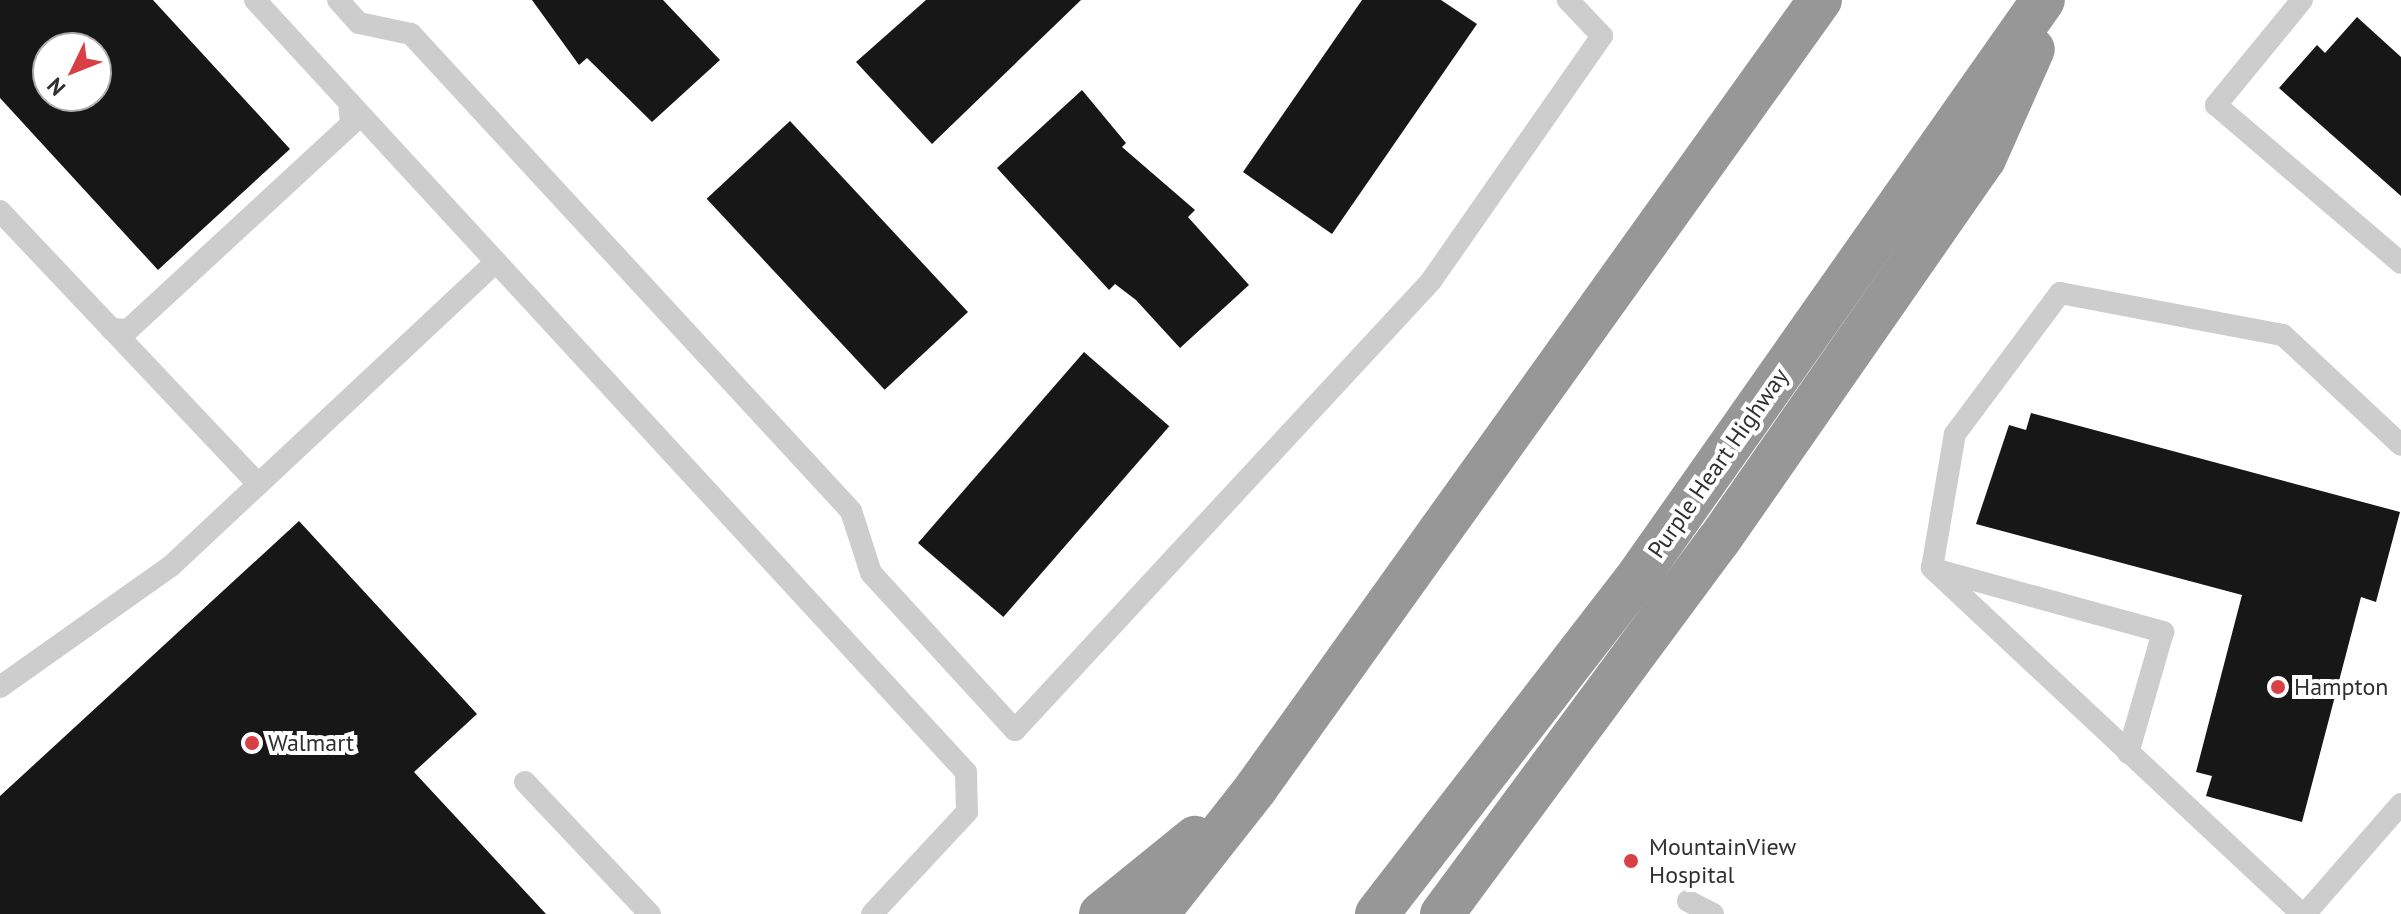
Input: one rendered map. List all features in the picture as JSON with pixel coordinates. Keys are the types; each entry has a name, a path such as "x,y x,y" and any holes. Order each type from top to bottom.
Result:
{"highway":[{"path":"1157,914 1256,788 1820,0"},
{"name":"Purple Heart Highway","path":"1377,914 1634,582 2043,0"},
{"path":"1442,914 1719,540 1984,159 2055,0"},
{"path":"1101,914 1256,788"}],"lane":[{"path":"255,0 966,772 967,812 872,914"},
{"path":"338,0 359,23 411,34 851,511 871,573 1015,730 1431,281 1602,36 1568,0"},
{"path":"2302,0 2216,105 2401,263"},
{"path":"111,329 128,330 351,124 349,102"},
{"path":"0,211 258,484"},
{"path":"0,687 171,566 496,262"},
{"path":"1932,568 1955,434 2060,293 2283,335 2401,445"},
{"path":"1932,568 2304,914 2401,804"},
{"path":"1932,568 2163,632 2128,753"},
{"path":"525,782 650,914"},
{"path":"1688,901 1713,914"}],"building":[{"path":"0,0 153,0 290,149 158,270 0,98"},
{"path":"532,0 663,0 720,60 652,122 587,58 579,65"},
{"path":"926,0 1081,0 932,144 856,62"},
{"path":"1362,0 1441,0 1477,24 1332,234 1243,172"},
{"path":"2357,17 2401,57 2401,196 2279,88 2317,45 2325,53"},
{"path":"1082,90 1126,143 1122,147 1195,210 1188,217 1249,285 1180,348 1136,300 1115,284 1109,290 997,168"},
{"path":"790,121 968,312 885,390 707,199"},
{"path":"1084,352 1169,426 1003,617 918,543"},
{"name":"Hampton","path":"2031,413 2400,512 2376,602 2361,597 2302,822 2206,796 2212,776 2196,772 2242,595 1976,524 2009,425 2026,430"},
{"name":"Walmart","path":"299,521 477,714 414,772 546,914 0,914 0,796"}],"place":[{"name":"Hampton","path":"2278,687"},
{"name":"Walmart","path":"252,743"},
{"name":"MountainView Hospital","path":"1631,861"}]}
